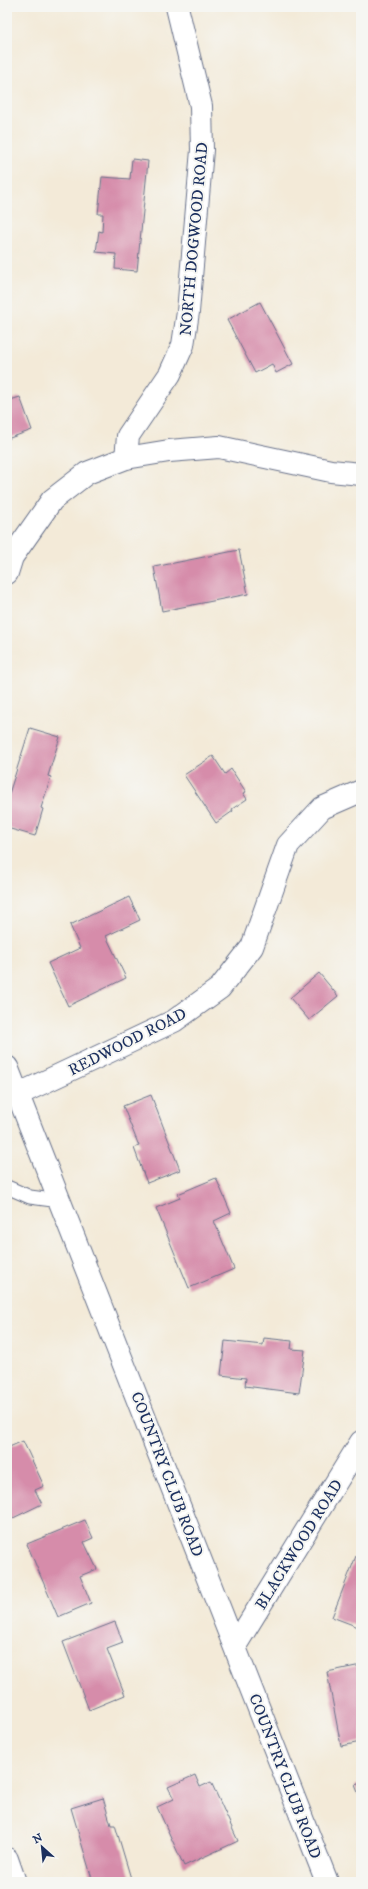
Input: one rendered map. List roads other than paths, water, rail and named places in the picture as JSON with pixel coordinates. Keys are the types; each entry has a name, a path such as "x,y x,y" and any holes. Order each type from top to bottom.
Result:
{"street":[{"name":"NORTH DOGWOOD ROAD","path":"126,458 128,436 170,374 183,345 188,312 202,150 201,106 177,7"},
{"path":"7,573 12,557 52,500 87,473 126,458 169,451 219,447 332,471 361,474"},
{"name":"REDWOOD ROAD","path":"19,1094 174,1021 220,988 252,947 288,844 322,808 361,791"},
{"name":"COUNTRY CLUB ROAD","path":"7,1067 19,1094 327,1882"},
{"name":"BLACKWOOD ROAD","path":"235,1646 361,1442"},
{"path":"7,1859 15,1882"}],"lane":[{"path":"7,1187 30,1197 60,1201"}]}
